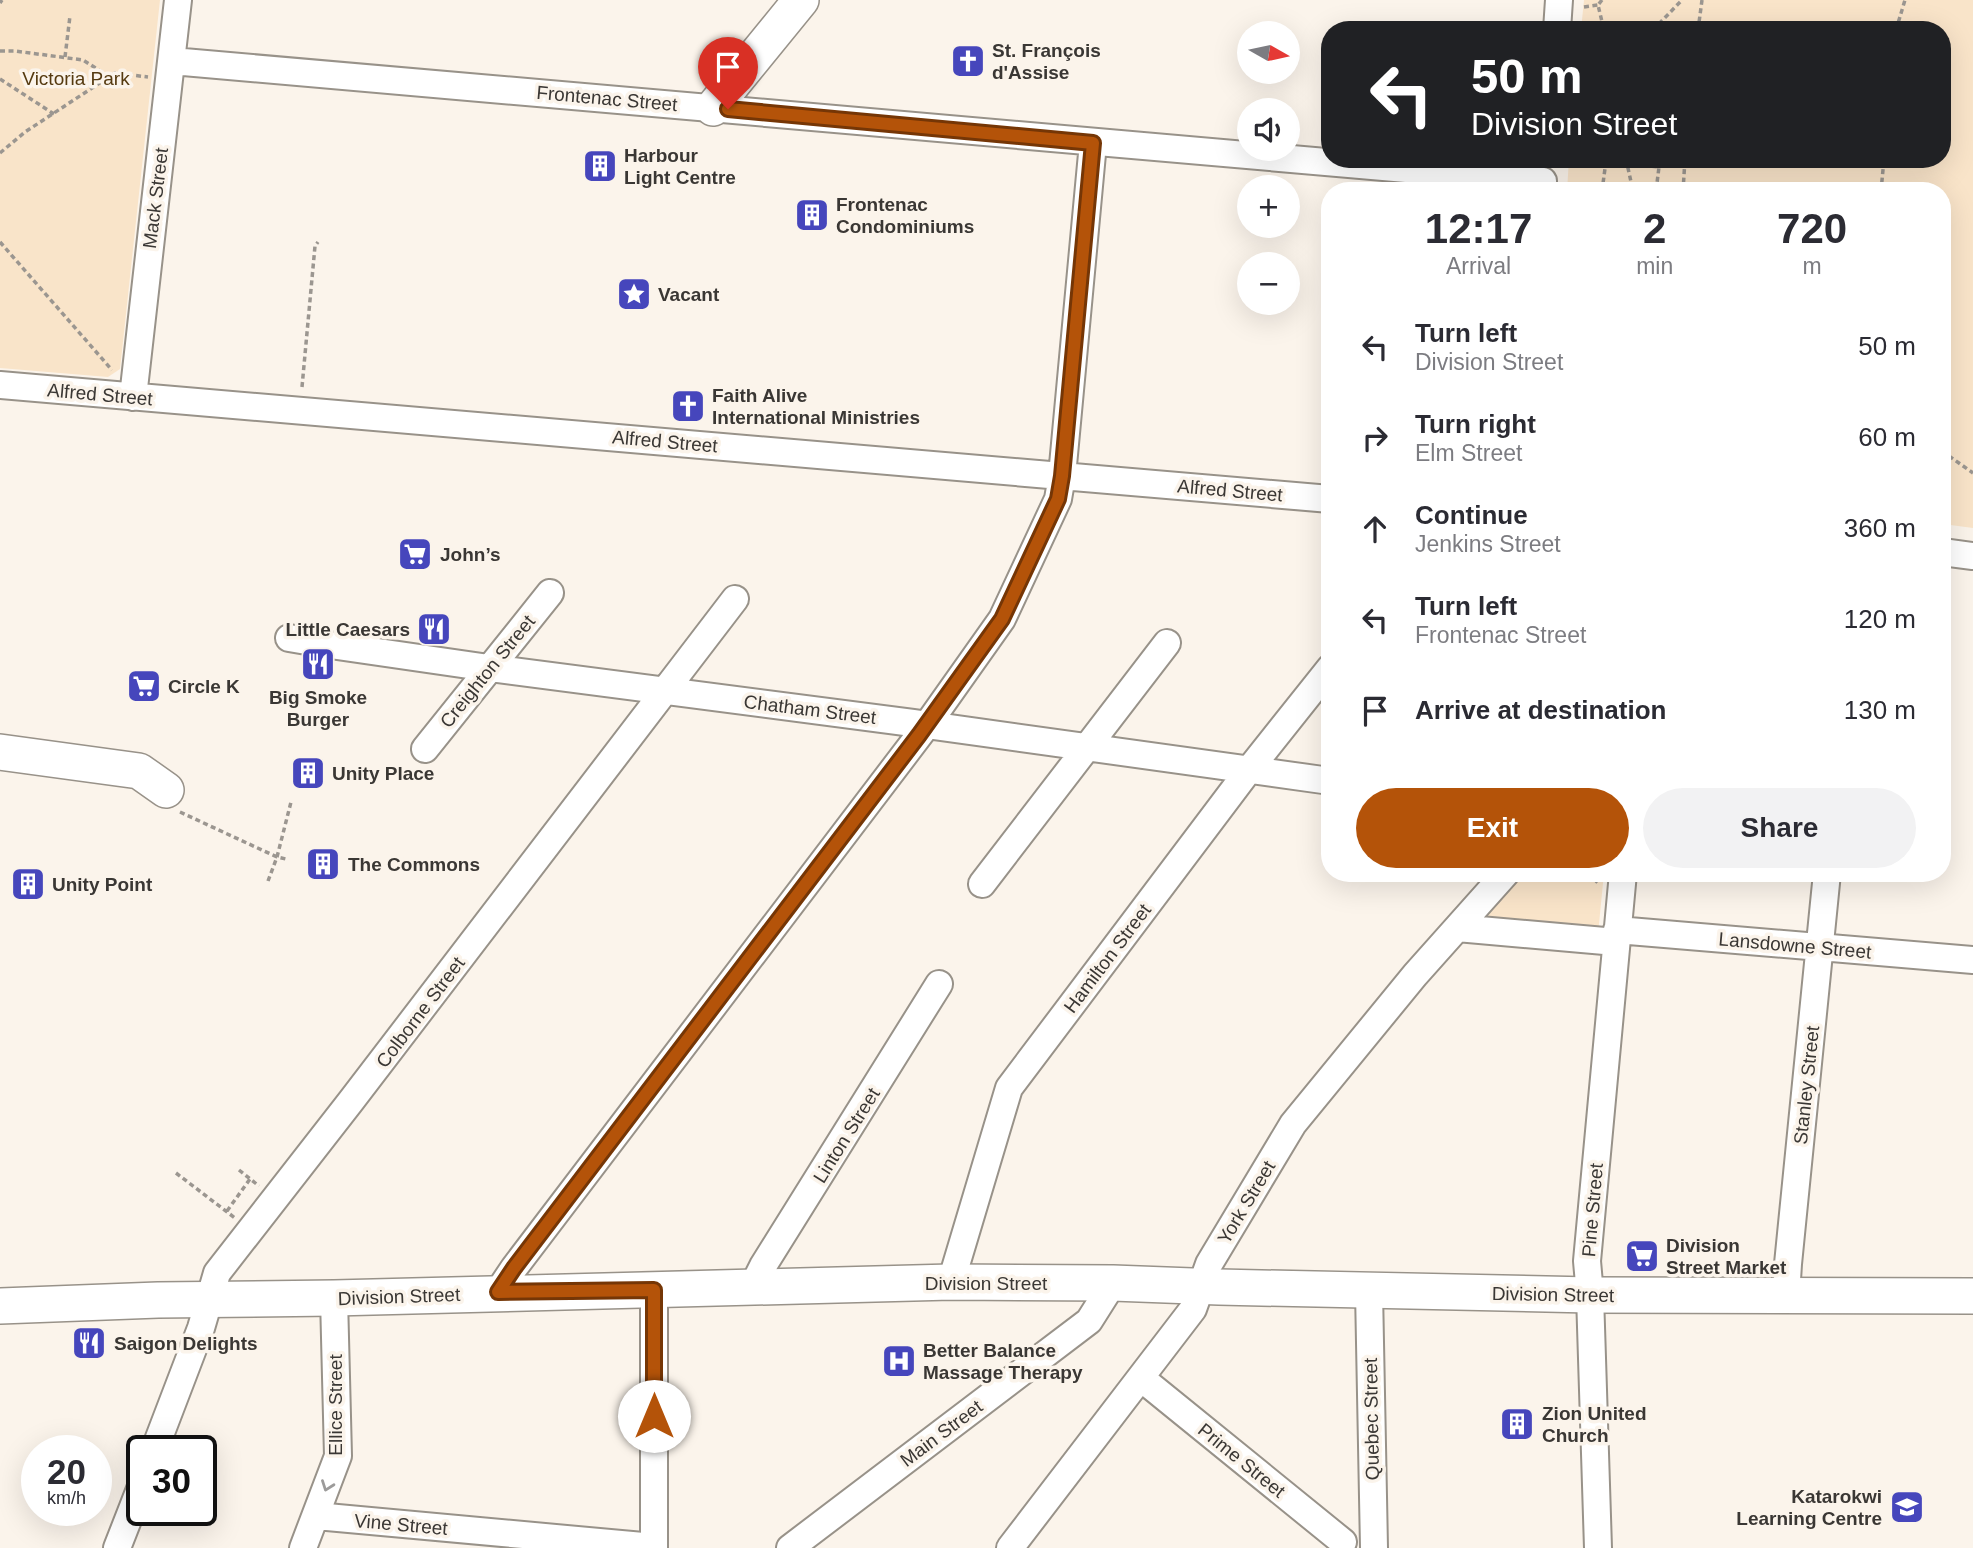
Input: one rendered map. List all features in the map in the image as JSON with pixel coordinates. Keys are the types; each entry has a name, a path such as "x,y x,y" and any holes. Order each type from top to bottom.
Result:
{"main road":[{"path":"713,108 801,0"},
{"path":"0,752 139,771 173,801"},
{"name":"Division Street","path":"0,1306 951,1282 1113,1283 1590,1295 1973,1296"}],"street":[{"name":"Mack Street","path":"133,397 178,0"},
{"path":"1562,21 1572,4"},
{"name":"Frontenac Street","path":"172,61 1093,143 1321,160"},
{"path":"498,1292 927,725 1002,619 1058,499 1093,143"},
{"name":"Frontenac Street","path":"1424,168 1543,177"},
{"name":"Alfred Street","path":"0,385 1321,498"},
{"path":"1951,553 1973,555"},
{"name":"Creighton Street","path":"425,749 550,593"},
{"name":"Colborne Street","path":"161,1435 201,1328 217,1273 735,599"},
{"name":"Chatham Street","path":"289,638 489,668 927,725 1321,781"},
{"path":"982,884 1167,643"},
{"name":"Hamilton Street","path":"951,1282 1009,1088 1248,771 1321,679"},
{"name":"York Street","path":"1010,1548 1193,1309 1209,1264 1293,1124 1415,975 1498,882"},
{"name":"Pine Street","path":"1598,1548 1587,1261 1617,936 1614,882"},
{"name":"Stanley Street","path":"1786,1296 1826,882"},
{"name":"Lansdowne Street","path":"1457,928 1820,947 1973,960"},
{"name":"Linton Street","path":"753,1286 939,984"},
{"name":"Main Street","path":"790,1548 1089,1321 1113,1283"},
{"path":"654,1290 654,1547"},
{"name":"Quebec Street","path":"1369,1290 1374,1544"},
{"name":"Ellice Street","path":"303,1548 338,1456 334,1298"},
{"name":"Prime Street","path":"1141,1378 1340,1545"},
{"name":"Vine Street","path":"316,1516 542,1543 654,1547"},
{"path":"117,1548 126,1525"},
{"path":"1340,1545 1374,1544"}],"path":[{"path":"1598,5 1602,0"},
{"path":"1662,21 1682,0"},
{"path":"1699,21 1702,0"},
{"path":"1899,21 1905,0"},
{"path":"1572,4 1598,5"},
{"path":"1598,5 1602,21"},
{"path":"65,57 70,16"},
{"path":"0,51 83,60 109,77"},
{"path":"0,153 25,132 115,73 150,77 172,61"},
{"path":"0,79 54,114"},
{"path":"0,242 112,370"},
{"path":"302,387 315,246 318,242"},
{"path":"1951,457 1973,473"},
{"path":"173,801 277,857 286,859"},
{"path":"268,881 291,802"},
{"path":"239,1170 263,1190"},
{"path":"176,1173 240,1221"},
{"path":"227,1211 250,1180"}],"green space":[{"name":"Victoria Park","path":"0,0 160,0 120,369 108,377 0,368"},
{"path":"1584,0 1973,0 1973,528 1951,525 1951,182 1568,182 1568,168 1951,168 1951,21 1582,21"},
{"path":"1515,882 1603,882 1598,934 1476,924"}],"place":[{"name":"St. François d'Assise","path":"968,61"},
{"name":"Harbour Light Centre","path":"600,166"},
{"name":"Frontenac Condominiums","path":"812,215"},
{"name":"Vacant","path":"634,294"},
{"name":"Faith Alive International Ministries","path":"688,406"},
{"name":"John’s","path":"415,554"},
{"name":"Little Caesars","path":"434,629"},
{"name":"Big Smoke Burger","path":"318,664"},
{"name":"Circle K","path":"144,686"},
{"name":"Unity Place","path":"308,773"},
{"name":"The Commons","path":"323,864"},
{"name":"Unity Point","path":"28,884"},
{"name":"Division Street Market","path":"1642,1256"},
{"name":"Saigon Delights","path":"89,1343"},
{"name":"Better Balance Massage Therapy","path":"899,1361"},
{"name":"Zion United Church","path":"1517,1424"},
{"name":"Katarokwi Learning Centre","path":"1907,1507"}],"route":[{"path":"654,1416 654,1290 498,1292 927,725 1002,619 1058,499 1093,143 728,109"}]}
